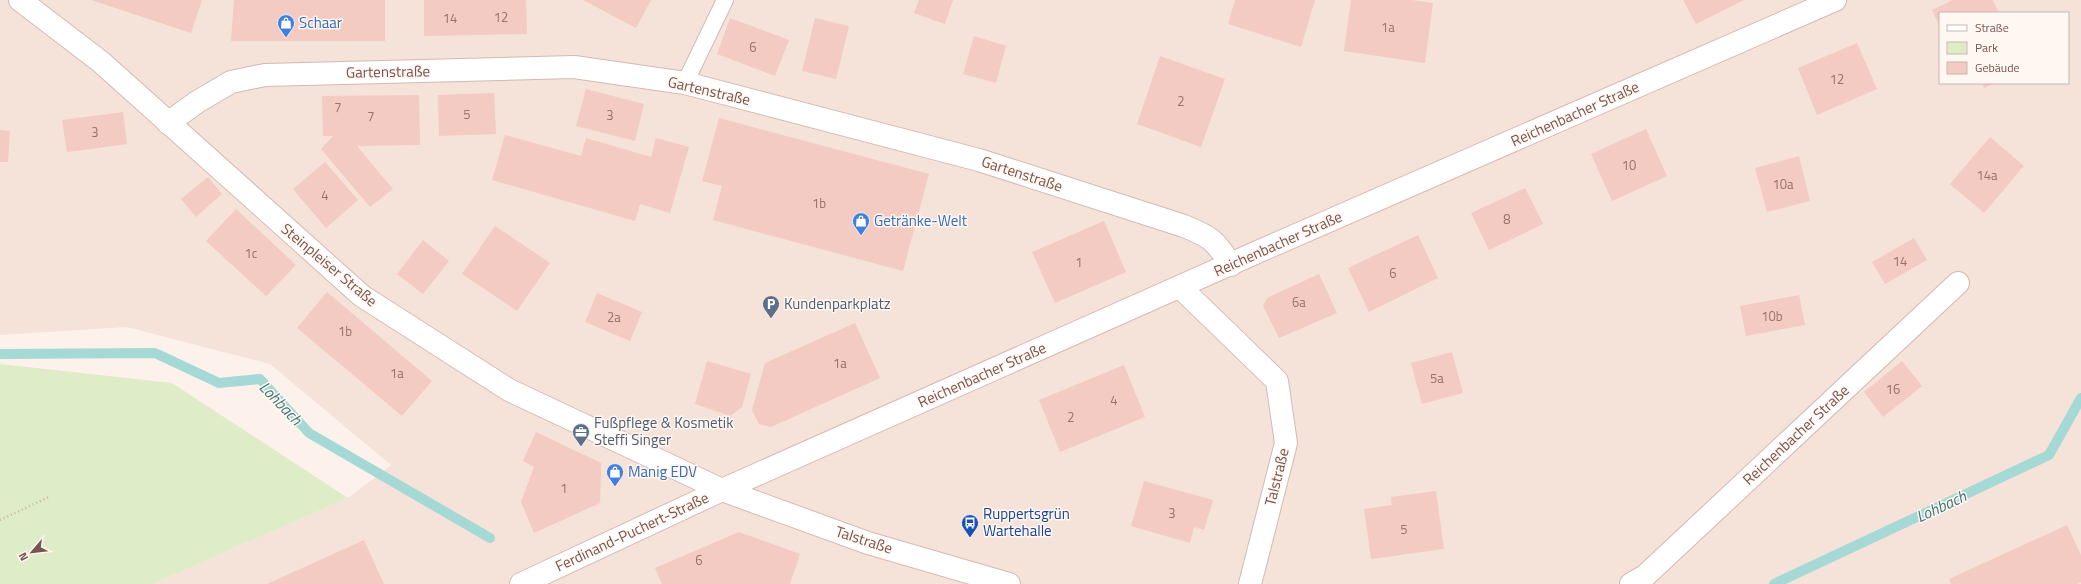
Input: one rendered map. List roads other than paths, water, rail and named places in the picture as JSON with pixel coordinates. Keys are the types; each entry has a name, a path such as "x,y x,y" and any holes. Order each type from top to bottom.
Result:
{"street":[{"name":"Reichenbacher Straße","path":"722,490 1835,0"},
{"name":"Steinpleiser Straße","path":"30,3 101,62 362,296 509,390 722,490"},
{"name":"Gartenstraße","path":"168,123 197,102 231,82 265,75 574,67 685,83 979,160 1184,226 1208,236 1221,248 1231,265"},
{"name":"Reichenbacher Straße","path":"1631,584 1645,576 1958,283"},
{"name":"Talstraße","path":"1181,288 1276,381 1286,443 1250,584"},
{"name":"Ferdinand-Puchert-Straße","path":"521,584 722,490"},
{"name":"Talstraße","path":"722,490 868,543 1009,584"}],"lane":[{"path":"685,83 725,0"}],"waterway":[{"name":"Lohbach","path":"0,354 155,353 219,383 260,379 309,433 490,538"},
{"name":"Lohbach","path":"1774,584 2049,455 2081,398"}],"place":[{"name":"Schaar","path":"286,38"},
{"name":"Getränke-Welt","path":"861,236"},
{"name":"Kundenparkplatz","path":"771,319"},
{"name":"Fußpflege & Kosmetik Steffi Singer","path":"581,447"},
{"name":"Manig EDV","path":"615,487"},
{"name":"Ruppertsgrün Wartehalle","path":"970,538"}]}
